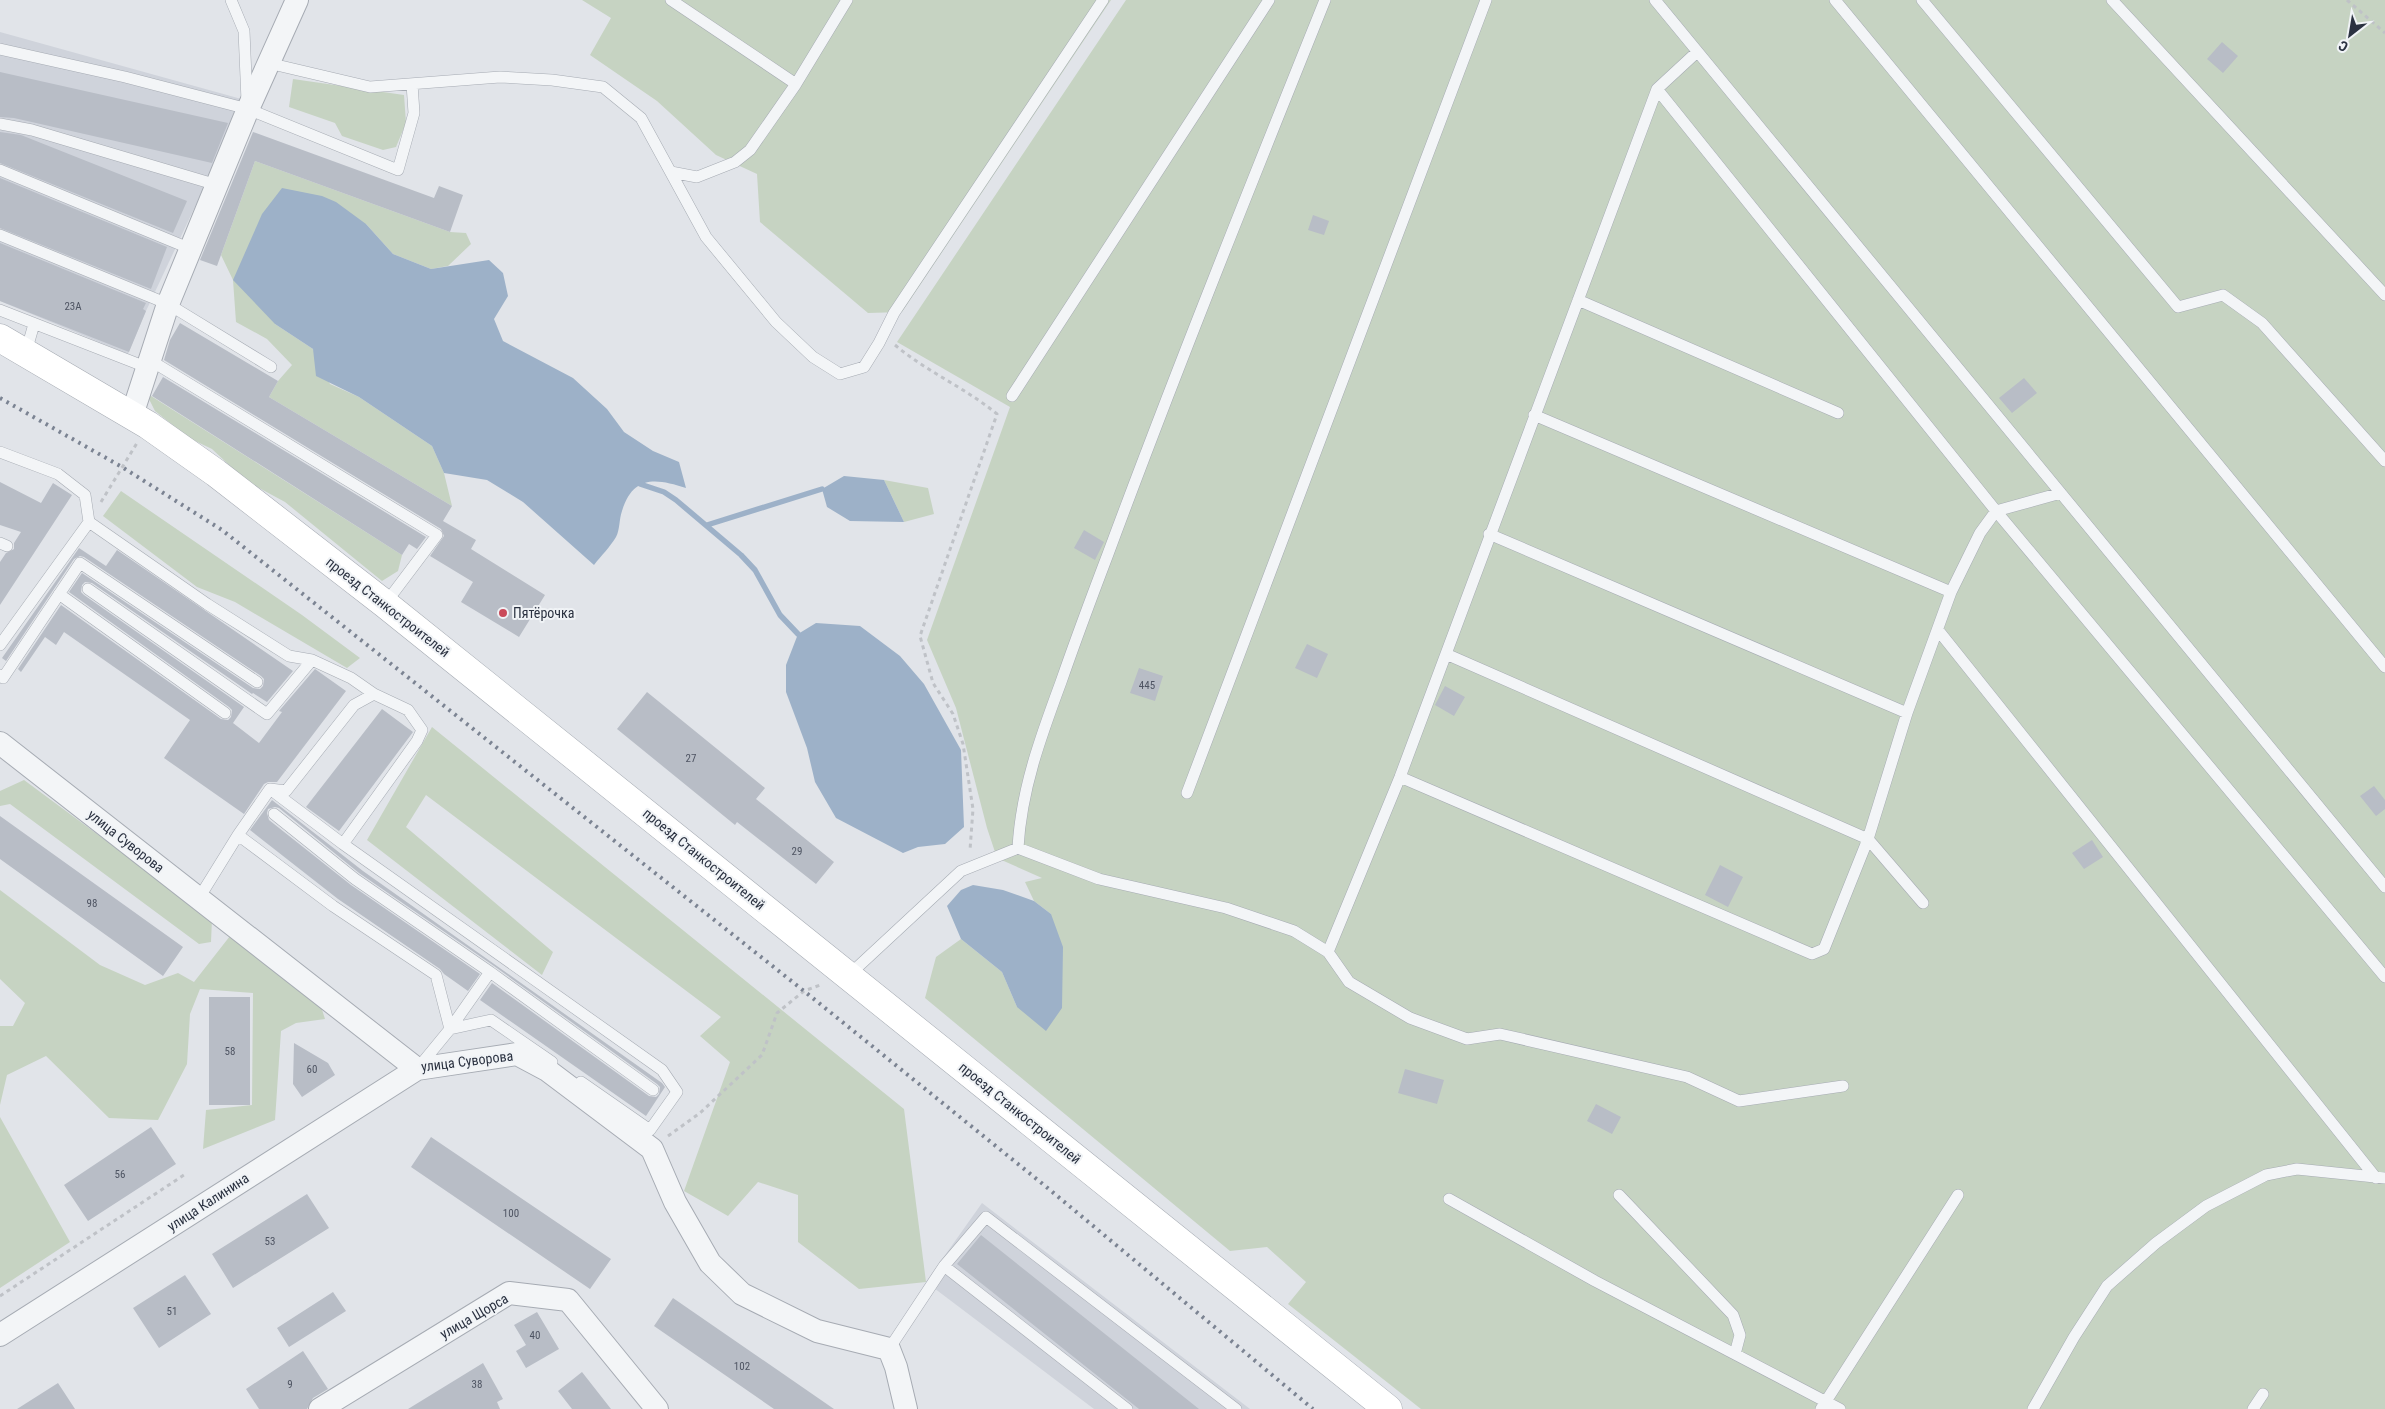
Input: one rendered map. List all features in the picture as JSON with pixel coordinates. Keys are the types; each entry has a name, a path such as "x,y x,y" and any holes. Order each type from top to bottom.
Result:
{"main road":[{"name":"проезд Станкостроителей","path":"0,338 26,352 137,426 216,473 385,604 1388,1409"}],"street":[{"path":"137,426 147,363 168,304 248,109 297,0"},
{"name":"улица Суворова","path":"0,743 416,1069 517,1054 547,1070 652,1149 675,1202 710,1263 742,1294 817,1331 889,1349"},
{"name":"улица Калинина","path":"0,1335 416,1069"},
{"name":"улица Щорса","path":"320,1409 509,1293 568,1300 657,1409"},
{"path":"889,1349 896,1367 906,1409"}],"lane":[{"path":"232,0 244,30 248,109"},
{"path":"671,0 796,84"},
{"path":"671,172 697,177 735,162 750,150 796,84 847,0"},
{"path":"268,63 370,87 500,77 552,80 603,87 641,118 706,238 776,322 812,357 840,374 864,367 894,313 1103,0"},
{"path":"1012,396 1269,0"},
{"path":"1018,848 1019,824 1031,767 1053,701 1203,303 1325,0"},
{"path":"1187,793 1486,0"},
{"path":"1654,0 2385,887"},
{"path":"1835,0 2385,667"},
{"path":"1922,0 2178,307 2222,295 2262,323 2385,461"},
{"path":"2112,0 2385,295"},
{"path":"0,49 248,109 398,170 414,113 412,84"},
{"path":"1328,952 1400,777 1489,534 1657,89 1697,52"},
{"path":"1657,89 1996,511 2385,977"},
{"path":"0,124 41,133 217,185"},
{"path":"0,170 191,249"},
{"path":"0,235 168,304 271,367"},
{"path":"1578,300 1838,413"},
{"path":"0,310 34,324 147,363 437,534 385,604"},
{"path":"26,352 34,324"},
{"path":"1534,415 1951,592"},
{"path":"0,452 58,474 85,495 89,522 0,645"},
{"path":"1400,777 1812,954 1824,949 1868,839 1907,713 1951,592 1980,533 1996,511 2061,493"},
{"path":"89,522 207,604 289,656 312,660 351,678 374,694 408,710 422,730 343,844"},
{"path":"1489,534 1907,713"},
{"path":"0,675 3,678 80,563 257,682"},
{"path":"88,589 267,714 312,660"},
{"path":"60,594 225,713"},
{"path":"1938,630 2380,1178"},
{"path":"1446,654 1868,839 1923,903"},
{"path":"270,789 286,791 354,705 374,694"},
{"path":"199,898 238,835 270,789"},
{"path":"270,789 343,844 662,1070 677,1092 650,1130 491,1020 450,1029"},
{"path":"274,814 355,879 490,972 653,1090"},
{"path":"238,835 333,906 436,975 450,1029"},
{"path":"849,975 961,871 1018,848 1099,879 1226,908 1294,931 1328,952 1349,982 1410,1018 1467,1039 1500,1034 1687,1076 1740,1101 1843,1086"},
{"path":"416,1069 450,1029 490,972"},
{"path":"2033,1409 2074,1337 2107,1286 2156,1243 2206,1206 2266,1175 2297,1169 2380,1178"},
{"path":"1619,1195 1733,1315 1740,1336 1735,1354"},
{"path":"1824,1405 1958,1196"},
{"path":"1449,1199 1595,1281 1735,1354 1824,1405 1840,1409"},
{"path":"889,1349 944,1266 986,1217 1236,1409"},
{"path":"944,1266 1127,1409"},
{"path":"2254,1409 2263,1394"}],"path":[{"path":"2347,0 2385,33"},
{"path":"889,340 917,363 973,394 997,414 920,636 933,683 952,714 963,744 973,809 972,845 961,871"},
{"path":"89,522 137,426"},
{"path":"652,1149 700,1113 762,1055 777,1014 804,991 849,975"},
{"path":"0,1296 184,1175"}],"shaded area":[{"path":"0,32 245,100 146,311 128,354 0,301"},
{"path":"982,1203 1250,1409 1094,1409 926,1282"}],"green space":[{"path":"582,0 1111,0 902,312 868,313 760,222 757,174 716,155 657,101 590,55 611,18"},
{"path":"1126,0 2385,0 2385,1409 1421,1409 1288,1304 1306,1282 1267,1247 1230,1251 925,998 936,957 961,939 1002,972 1017,1007 1051,914 1034,901 1025,882 1042,878 997,858 987,828 956,708 927,640 1010,407 897,342"},
{"path":"293,79 404,95 406,123 396,147 383,150 342,136 335,123 289,107"},
{"path":"255,161 450,232 466,233 471,244 448,266 431,269 393,254 366,224 275,324 313,349 330,384 359,397 432,446 444,473 452,506 269,397 278,381 292,365 267,339 236,322 233,280 221,255"},
{"path":"151,396 402,555 398,571 382,581 285,502 246,481 212,449 189,438 155,411 148,397"},
{"path":"884,480 928,488 934,514 904,522"},
{"path":"121,491 302,615 360,658 347,668 235,602 197,587 103,516"},
{"path":"432,727 904,1109 926,1282 859,1289 798,1242 798,1195 758,1182 728,1216 684,1191 730,1062 700,1036 721,1017 426,795 406,827 553,952 542,975 367,840"},
{"path":"24,780 212,919 211,942 199,944 10,804 0,806 0,791"},
{"path":"0,890 100,965 145,985 178,973 194,982 230,936 318,997 325,1019 296,1023 281,1031 275,1120 203,1149 206,1110 252,1105 253,993 200,989 190,1014 187,1064 158,1120 109,1118 46,1056 7,1075 0,1105 0,1026 13,1026 25,1003 0,979"},
{"path":"0,1117 70,1242 0,1288"}],"water":[{"path":"282,188 322,196 336,202 366,224 393,254 431,269 489,260 503,273 508,296 494,319 503,341 573,378 607,409 624,432 653,451 679,462 686,488 655,481 639,485 627,499 620,517 616,537 594,565 523,502 487,480 444,473 432,446 359,397 316,376 313,349 275,324 233,280 262,214"},
{"path":"844,476 884,480 904,522 850,521 827,507 822,489"},
{"path":"816,623 860,626 900,656 924,684 961,750 964,827 945,844 918,847 903,853 836,818 815,782 807,748 786,692 786,665 798,634"},
{"path":"973,885 1003,890 1034,901 1051,914 1063,947 1062,1008 1046,1031 1017,1007 1002,972 961,939 947,906 961,890"}],"building":[{"path":"2222,42 2238,56 2223,73 2207,59"},
{"path":"0,72 228,123 212,163 14,118 0,117"},
{"path":"0,132 21,135 187,201 173,233 0,163"},
{"path":"253,132 434,198 439,186 463,195 450,232 255,161 217,266 200,260"},
{"path":"0,178 167,247 151,289 0,228"},
{"path":"1313,215 1329,221 1324,235 1308,230"},
{"path":"0,243 146,303 143,309 146,311 129,352 0,301"},
{"path":"180,323 278,381 269,397 452,506 443,521 476,540 471,549 545,595 519,637 461,602 473,582 430,556 444,536 441,529 164,360 170,340"},
{"path":"163,377 426,537 417,549 409,544 402,555 152,396"},
{"path":"2024,378 2037,393 2012,413 1999,398"},
{"path":"0,482 41,503 53,483 72,495 0,605 0,562 6,553 14,549 14,543 21,532 0,525"},
{"path":"1084,530 1104,542 1095,560 1074,548"},
{"path":"79,548 106,566 117,550 293,671 267,702 252,694 92,583 85,582 82,585 81,592 84,595 244,707 233,723 259,743 282,712 279,711 315,669 346,691 277,782 264,784 244,814 164,758 190,720 64,632 56,645 45,637 21,672 18,669 61,605 221,719 228,720 231,717 232,710 229,707 69,592 82,573 253,688 260,689 263,686 264,679 261,676 84,557 80,556 74,559 6,661 2,658"},
{"path":"1307,644 1328,654 1317,678 1295,668"},
{"path":"1139,668 1163,676 1155,701 1130,693"},
{"path":"1445,686 1465,697 1454,716 1435,705"},
{"path":"647,692 765,788 756,799 834,862 816,884 737,822 735,825 617,729"},
{"path":"382,709 413,732 339,831 306,807"},
{"path":"2374,786 2385,800 2385,809 2376,816 2360,796"},
{"path":"272,800 363,871 662,1083 665,1087 646,1116 480,1000 492,983 649,1096 656,1097 659,1094 660,1087 657,1084 494,966 359,873 279,808 268,809 269,820 351,885 480,974 468,991 440,969 338,899 250,830"},
{"path":"0,816 183,947 163,976 0,859"},
{"path":"2092,840 2103,857 2084,869 2072,853"},
{"path":"1720,865 1743,877 1728,907 1705,895"},
{"path":"209,997 250,997 250,1105 209,1105"},
{"path":"294,1043 328,1063 335,1075 302,1097 293,1084"},
{"path":"1405,1069 1444,1080 1437,1104 1398,1093"},
{"path":"1596,1104 1621,1117 1612,1134 1587,1121"},
{"path":"151,1127 176,1164 88,1221 64,1185"},
{"path":"431,1137 611,1259 590,1289 411,1167"},
{"path":"307,1194 329,1228 233,1288 212,1254"},
{"path":"981,1235 1199,1409 1139,1409 957,1264"},
{"path":"185,1275 211,1314 159,1348 133,1308"},
{"path":"333,1292 346,1311 289,1347 277,1328"},
{"path":"673,1298 834,1409 774,1409 654,1326"},
{"path":"537,1312 559,1349 526,1368 516,1351 526,1345 514,1325"},
{"path":"303,1351 328,1389 313,1398 307,1409 259,1409 246,1389"},
{"path":"483,1363 503,1399 497,1402 500,1409 408,1409"},
{"path":"582,1372 611,1409 572,1409 558,1391"},
{"path":"58,1383 75,1409 17,1409"}],"waterway":[{"path":"640,484 664,492 676,500 741,555 755,570 780,615 798,634"},
{"path":"707,525 822,489"}],"railway":[{"path":"0,398 122,467 222,530 804,991 1044,1185 1313,1409"}],"place":[{"name":"Пятёрочка","path":"503,613"}]}
